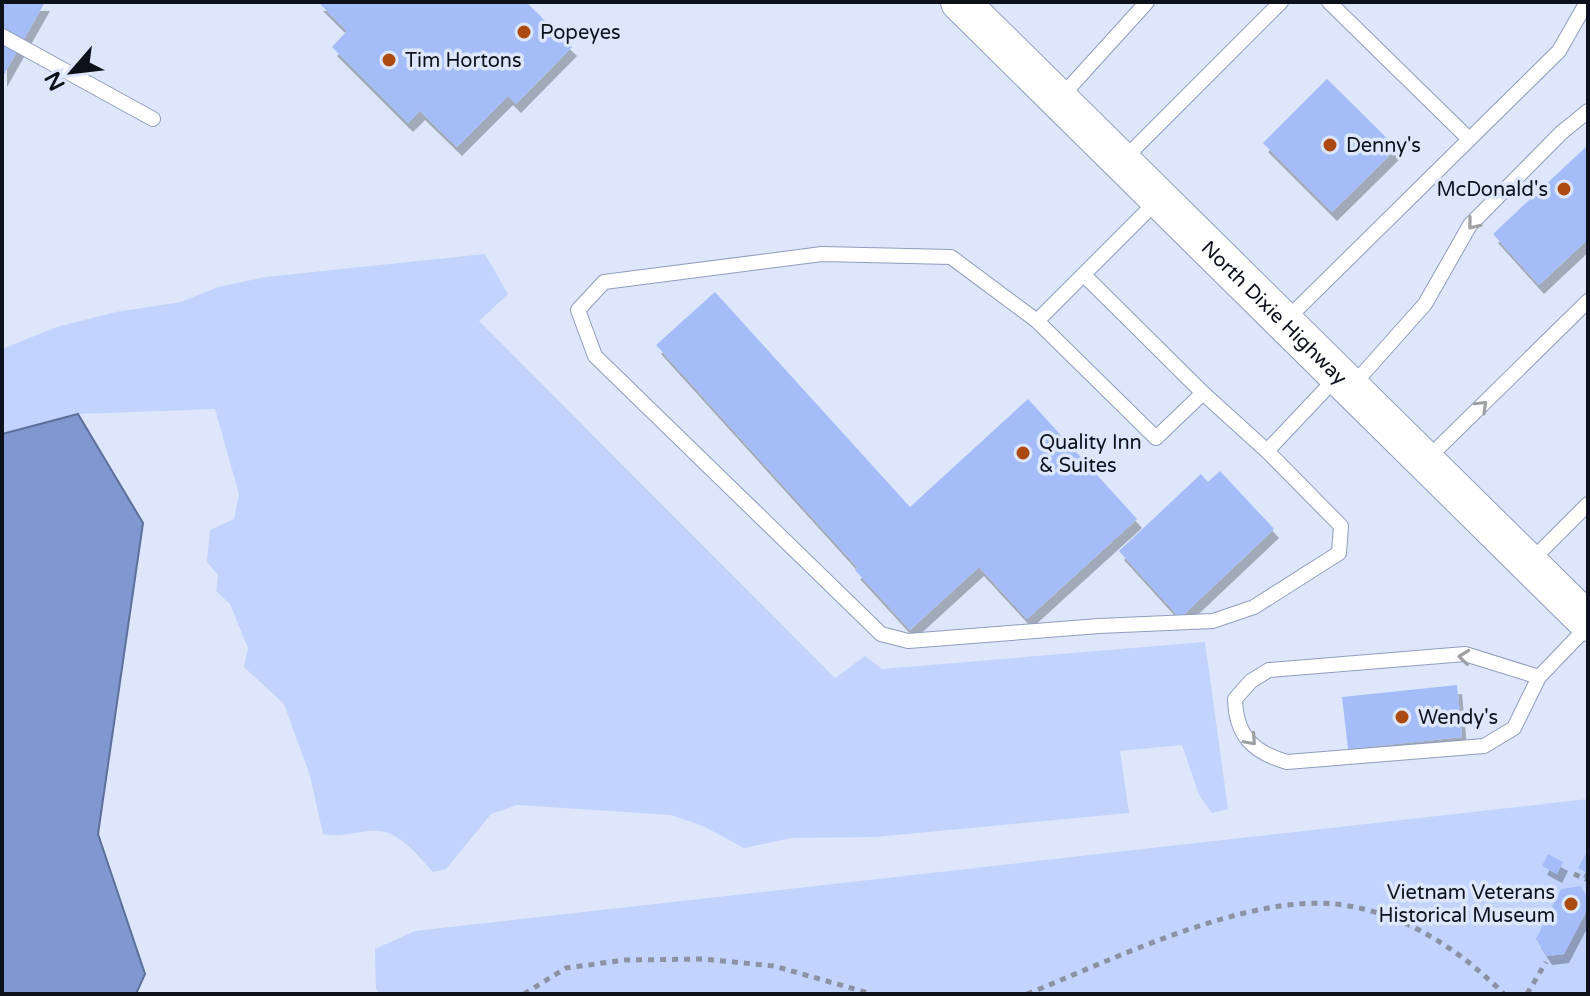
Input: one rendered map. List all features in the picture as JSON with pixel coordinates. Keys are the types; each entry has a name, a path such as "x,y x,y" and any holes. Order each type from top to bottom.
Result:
{"main road":[{"name":"North Dixie Highway","path":"960,2 1530,562 1588,624"}],"lane":[{"path":"1059,99 1147,2"},
{"path":"1122,161 1281,2"},
{"path":"1329,2 1469,139"},
{"path":"1284,321 1559,51 1587,2"},
{"path":"2,36 153,119"},
{"path":"1267,451 1425,304 1470,225 1561,133 1588,111"},
{"path":"1037,321 1160,198"},
{"path":"1084,275 1341,526 1339,553 1254,607 1213,621 1099,626 908,641 881,634 595,356 578,310 604,282 822,254 951,257 1037,321 1156,438 1203,393"},
{"path":"1426,460 1588,301"},
{"path":"1530,562 1588,504"},
{"path":"1539,677 1465,654 1269,670 1251,681 1235,699 1236,722 1250,743 1268,756 1287,762 1484,746 1514,728 1539,677 1588,624"}],"path":[{"path":"1574,874 1588,880"},
{"path":"1027,994 1185,932 1240,914 1288,905 1334,904 1373,911 1412,925 1465,960 1504,994"},
{"path":"524,994 566,968 625,960 703,959 774,966 872,994"},
{"path":"1527,994 1546,962"}],"shaded area":[{"path":"485,254 508,294 479,321 835,678 865,656 882,669 1205,642 1228,809 1212,813 1199,795 1182,745 1120,751 1129,813 875,837 792,838 744,848 703,826 671,815 517,805 491,814 446,869 433,872 405,843 385,832 323,834 310,776 284,704 244,667 248,648 230,604 216,591 218,575 207,562 210,530 234,519 239,494 215,409 78,414 2,434 2,349 57,327 116,312 181,302 218,287 266,277"},
{"path":"78,414 143,523 98,834 145,974 136,994 2,994 2,434"},
{"path":"1588,799 1588,994 379,994 376,989 375,949 415,931"}],"building":[{"path":"6,2 45,2 2,78 2,9"},
{"path":"318,2 526,2 572,47 516,104 508,96 457,147 420,111 408,123 332,47 347,31"},
{"name":"Denny's","path":"1327,79 1397,148 1332,212 1263,143"},
{"name":"McDonald's","path":"1588,145 1588,239 1539,285 1493,234"},
{"name":"Quality Inn & Suites","path":"715,292 910,507 1028,399 1137,519 1027,619 979,567 910,630 855,570 858,568 656,345"},
{"path":"1220,471 1274,529 1180,618 1119,551 1201,474 1208,482"},
{"name":"Wendy's","path":"1457,685 1462,737 1348,749 1342,697"},
{"path":"1588,850 1588,874 1578,868"},
{"path":"1548,854 1563,862 1557,874 1542,866"},
{"path":"1581,886 1588,900 1588,908 1564,954 1547,956 1536,939 1561,889"}],"place":[{"name":"Popeyes","path":"524,32"},
{"name":"Tim Hortons","path":"389,60"},
{"name":"Denny's","path":"1330,145"},
{"name":"McDonald's","path":"1564,189"},
{"name":"Quality Inn & Suites","path":"1023,453"},
{"name":"Wendy's","path":"1402,717"},
{"name":"Vietnam Veterans Historical Museum","path":"1571,904"}]}
